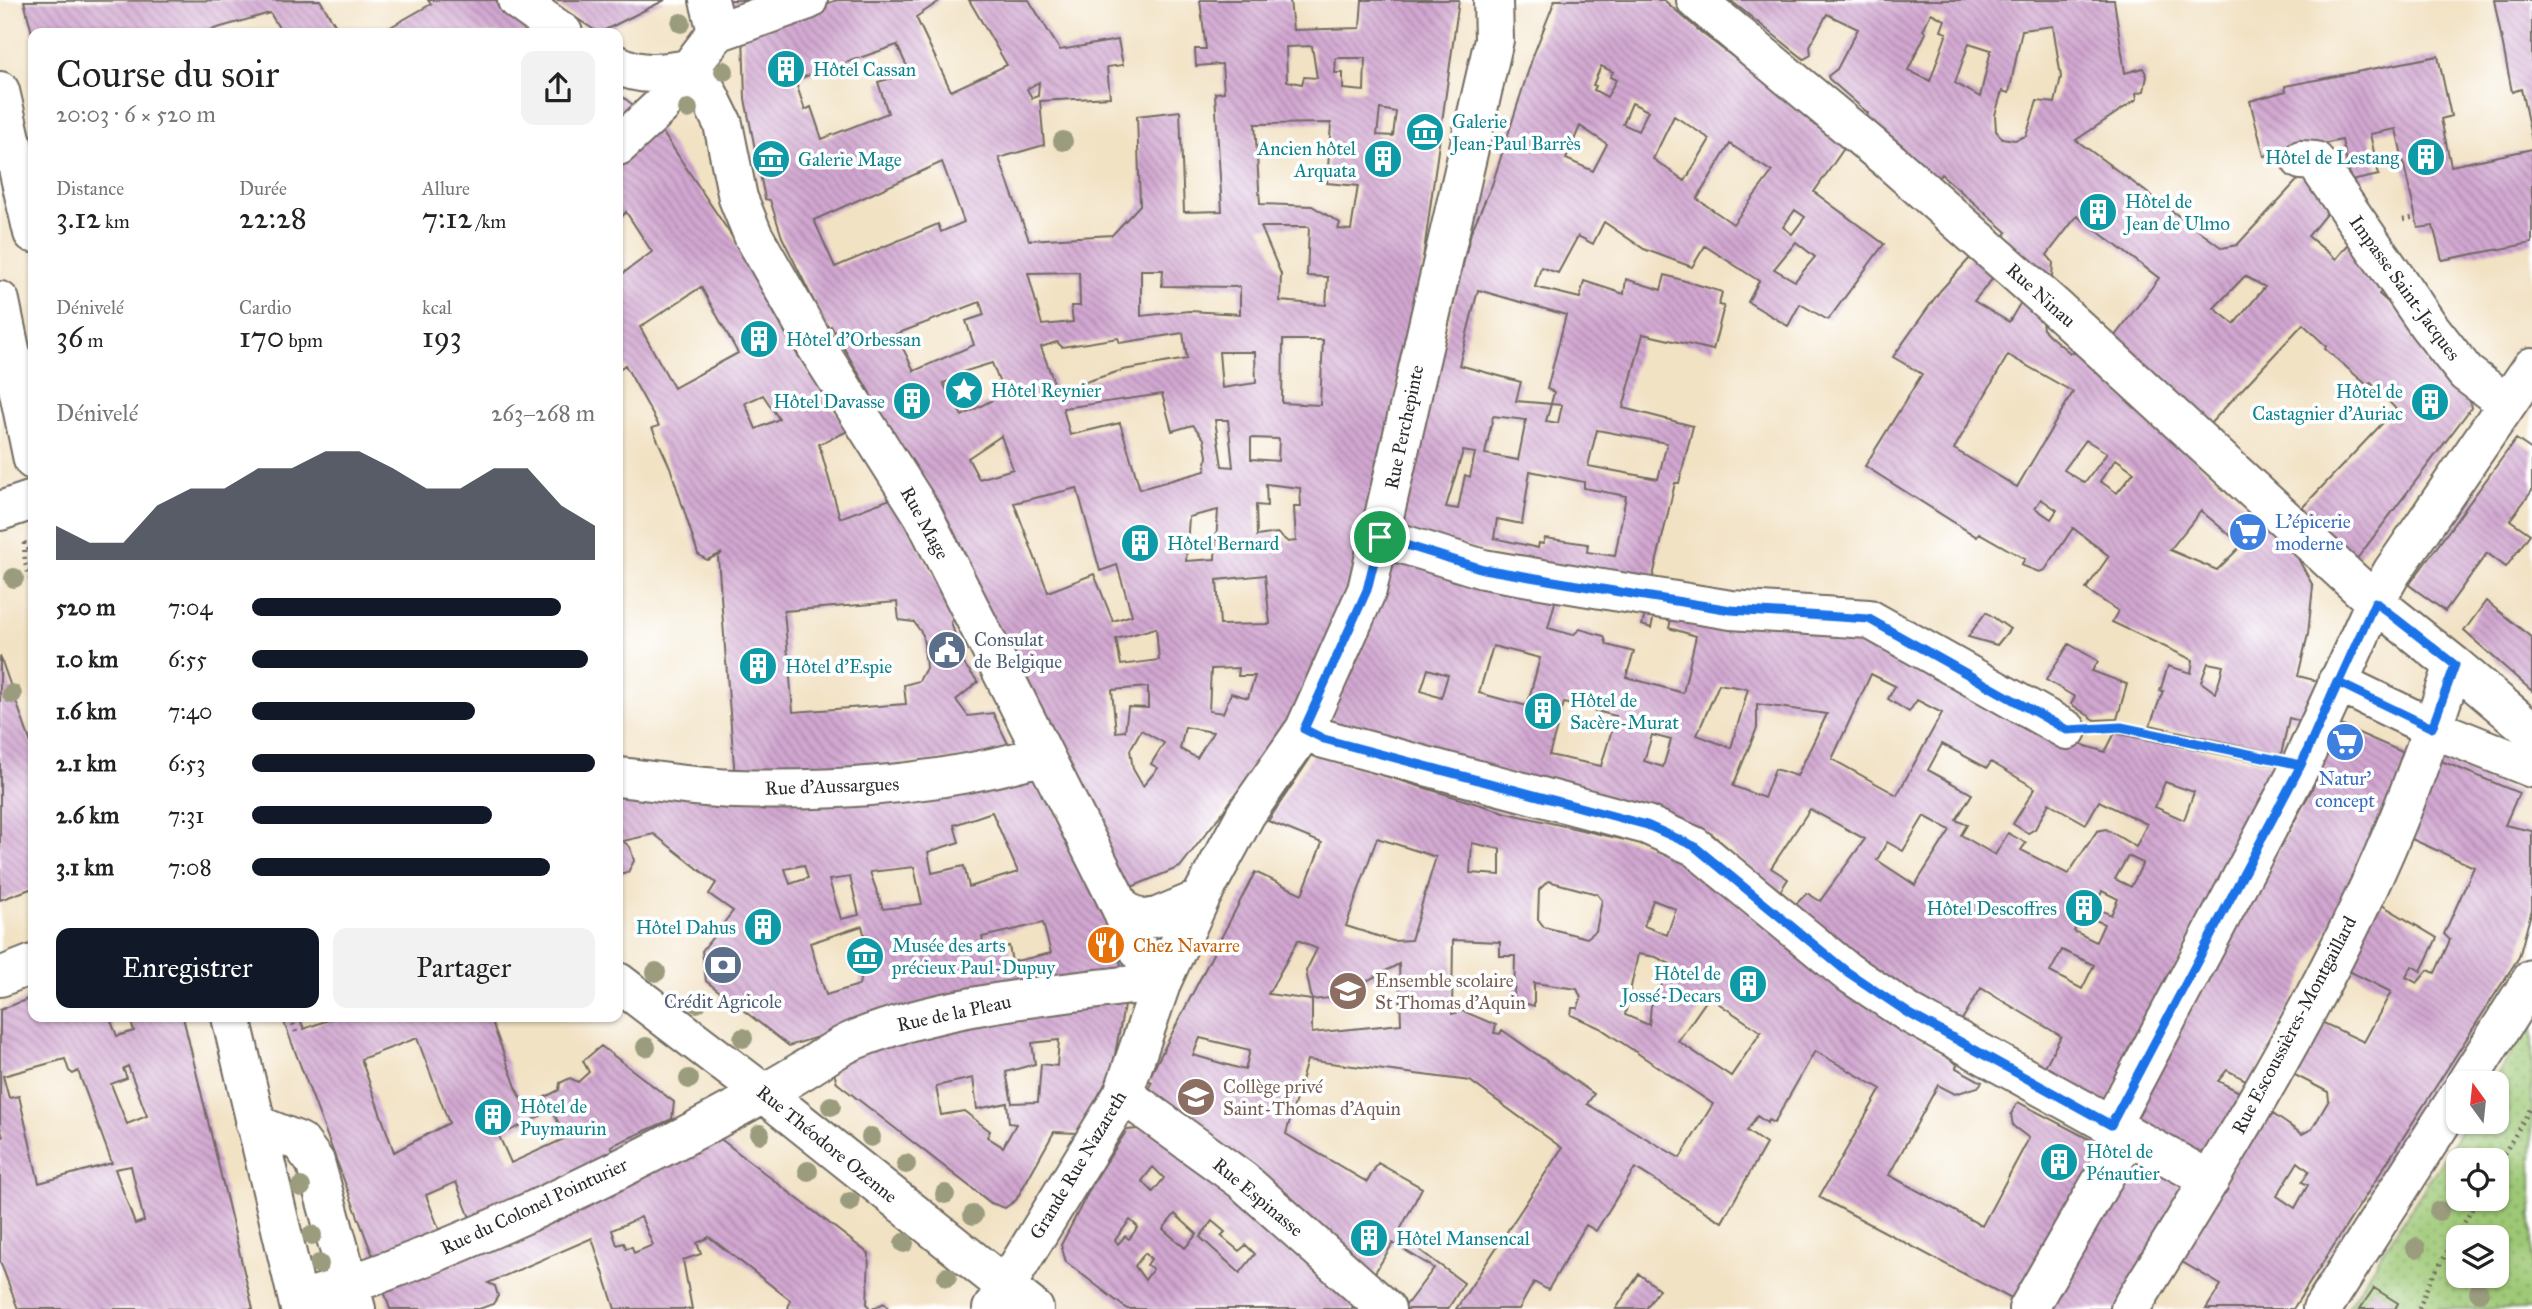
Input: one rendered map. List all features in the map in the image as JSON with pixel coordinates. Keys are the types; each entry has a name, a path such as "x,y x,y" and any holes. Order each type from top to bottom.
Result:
{"street":[{"path":"517,0 556,28"},
{"path":"623,141 661,106 689,69 713,16 808,0"},
{"path":"1493,0 1494,40"},
{"path":"1494,40 1516,0"},
{"name":"Rue Ninau","path":"1696,0 1902,171 2375,602 2455,665 2532,731"},
{"name":"Rue Perchepinte","path":"1200,899 1246,814 1304,729 1367,590 1494,40"},
{"path":"623,68 633,73 658,74 689,69"},
{"name":"Rue Mage","path":"689,69 704,85 721,120 738,198 753,235 816,346 923,515 1121,908 1147,967 1162,981"},
{"path":"0,92 11,183 28,222"},
{"name":"Impasse Saint-Jacques","path":"2308,161 2435,335 2466,373 2507,403"},
{"path":"0,301 28,436"},
{"path":"2028,1309 2301,765 2375,602 2392,572 2532,367"},
{"path":"0,511 28,502"},
{"path":"1380,537 1483,569 1570,584 1731,610 1869,619 2067,730"},
{"name":"Rue Escoussières-Montgaillard","path":"2130,1309 2210,1180 2325,974 2394,830 2455,665"},
{"path":"2337,682 2432,728 2532,768"},
{"path":"1304,729 1324,739 1647,825 1694,846 1846,971 1921,1020 2210,1180"},
{"name":"Rue d'Aussargues","path":"623,777 734,789 860,786 929,781 1043,755"},
{"path":"1121,908 1141,919 1157,917 1200,899"},
{"name":"Grande Rue Nazareth","path":"997,1297 1123,1094 1162,981 1200,899"},
{"path":"0,977 28,966"},
{"path":"2474,1071 2532,979"},
{"name":"Rue de la Pleau","path":"762,1092 803,1071 827,1053 895,1025 998,1002 1162,981"},
{"name":"Rue Théodore Ozenne","path":"623,986 762,1092 997,1297 1034,1309"},
{"path":"232,1022 299,1305"},
{"name":"Rue du Colonel Pointurier","path":"299,1305 354,1297 451,1246 626,1165 762,1092"},
{"name":"Rue Espinasse","path":"1123,1094 1242,1180 1386,1309"},
{"path":"2322,1309 2446,1115"},
{"path":"255,1124 300,1142 315,1162 354,1297"}],"path":[{"path":"24,542 28,572"},
{"path":"2067,730 2121,727 2301,765"},
{"path":"293,1022 296,1032"},
{"path":"2508,1148 2532,1106"},
{"path":"2419,1309 2428,1285 2471,1211"}],"green space":[{"path":"2532,1021 2532,1309 2346,1309 2446,1154 2446,1211 2509,1211 2509,1148 2450,1148 2459,1134 2510,1134 2510,1071 2500,1071"}],"building":[{"path":"320,0 337,28 279,28 270,13 218,28 31,28 24,1"},
{"path":"428,0 497,0 533,28 389,28 431,4"},
{"path":"549,0 665,0 609,28 591,28"},
{"path":"728,0 772,0 732,14"},
{"path":"837,0 941,0 916,17 951,91 1007,65 969,0 1029,0 1060,50 1118,40 1123,65 1107,67 1110,97 1040,101 1044,145 999,158 1029,240 1112,235 1140,205 1137,116 1180,111 1184,212 1222,211 1215,93 1224,92 1222,64 1196,66 1195,49 1206,49 1200,0 1290,0 1293,30 1360,28 1362,0 1459,0 1420,280 1388,431 1349,585 1319,668 1270,751 1180,867 1122,891 867,394 870,393 831,326 827,328 782,237 770,200 765,199 745,99 743,34","holes":["897,45 910,73 878,82 888,113 822,139 811,107 805,110 795,80","1312,46 1317,78 1304,77 1302,84 1287,81 1286,47","1336,58 1365,58 1364,91 1343,89 1343,73 1335,73","1039,82 1038,96 1032,98 1027,89","1380,109 1396,112 1393,136 1377,135","1331,123 1327,183 1358,186 1351,230 1338,229 1340,223 1312,206 1260,204 1255,124","942,162 964,222 941,232 938,224 835,267 814,220","1261,227 1309,227 1307,276 1328,277 1326,305 1280,301 1281,274","1141,270 1163,270 1162,286 1240,287 1240,314 1189,311 1141,316","1079,272 1080,306 1071,306 1073,322 1042,325 1028,273","980,302 984,315 966,321 974,345 914,371 896,334","1183,333 1187,359 1123,370 1057,391 1041,347 1057,342 1062,347 1118,338 1120,343","1283,340 1323,340 1320,405 1282,403","1219,352 1255,352 1256,383 1222,388","992,363 1004,394 962,416 943,383 958,378 956,374","1162,394 1172,431 1193,425 1204,439 1207,456 1205,471 1140,489 1120,423 1070,435 1063,408","1215,420 1228,420 1233,467 1222,466","1001,436 1013,469 979,479 968,458","1251,438 1279,439 1278,461 1251,459","1266,484 1300,488 1301,507 1294,507 1296,541 1288,542 1277,533 1257,536 1256,505 1267,506","1077,488 1100,571 1117,565 1132,615 1113,621 1094,574 1048,592 1014,503","1218,510 1215,559 1186,561 1189,517","1265,575 1270,624 1220,625 1217,580","1156,628 1159,660 1121,665 1116,639","1239,668 1238,676 1255,676 1248,698 1231,693 1223,713 1209,711 1211,669","1148,687 1148,708 1128,707 1125,731 1116,732 1112,690","1185,727 1213,732 1197,758 1180,749","1141,730 1164,743 1151,764 1158,768 1143,786 1133,769 1130,750"]},
{"path":"1555,0 1664,0 1703,34 1847,144 1814,192 1884,244 1828,320 1800,304 1788,326 1748,302 1759,281 1705,246 1692,267 1644,249 1604,222 1593,244 1578,236 1558,273 1541,267 1535,287 1580,298 1584,281 1624,294 1626,279 1661,290 1665,275 1722,292 1719,305 1724,306 1713,350 1643,334 1623,408 1693,426 1679,483 1675,483 1651,585 1398,533 1471,232 1492,185 1533,56","holes":["1601,66 1613,72 1610,77 1616,80 1607,97 1594,90 1596,86 1593,85","1632,103 1648,111 1638,131 1623,124","1674,116 1710,139 1685,181 1653,159","1580,126 1607,144 1593,171 1566,159","1730,144 1772,172 1733,224 1697,199","1795,210 1805,217 1792,234 1783,227","1796,242 1815,257 1795,281 1774,269","1478,290 1566,315 1547,389 1554,392 1551,404 1516,401 1521,382 1459,365","1551,404 1562,405 1558,423 1546,421","1493,416 1526,420 1518,460 1485,454","1597,430 1667,443 1658,479 1588,466","1463,451 1475,453 1470,477 1465,475 1458,509 1446,507","1530,471 1584,482 1584,488 1626,496 1615,556 1587,552 1588,544 1545,538 1538,548 1494,538 1497,519 1522,524"]},
{"path":"1730,0 2114,0 2125,73 2143,68 2147,76 2144,91 2136,93 2137,99 2076,140 2222,248 2237,245 2305,172 2331,208 2308,236 2336,259 2352,240 2385,286 2379,294 2421,332 2469,397 2471,408 2356,560 2300,510 2396,409 2371,383 2367,385 2325,349 2326,346 2303,324 2207,427 2111,341 2159,278 2077,216 2047,255 2053,262 2052,277 2042,279 2000,243 2007,232 1941,174 1933,185 1865,123 1868,113 1829,79 1828,76 1837,69 1858,29 1827,14 1810,46 1811,55 1804,59","holes":["1931,13 1945,20 1941,31 1947,33 1930,81 1908,70 1926,33 1923,30","2053,26 2061,77 2055,103 2037,101 2026,136 2015,140 2002,138 1996,131 1995,115 2002,91 2009,93 2022,30","1969,43 1991,50 1980,97 1955,83","2245,276 2265,287 2234,324 2214,308"]},
{"path":"2494,0 2532,0 2532,141 2521,89 2512,92"},
{"name":"Hôtel de Lestang","path":"2438,56 2451,116 2441,119 2451,166 2532,149 2532,243 2442,260 2433,226 2418,228 2396,129 2370,134 2379,175 2351,181 2342,140 2264,156 2250,101 2286,91 2285,86"},
{"path":"623,97 637,108 623,123"},
{"path":"659,127 733,238 795,351 848,431 819,444 840,518 893,498 956,617 951,622 964,664 978,682 956,700 968,716 993,713 1013,754 735,778 718,557 722,553 707,560 698,554 670,467 652,428 659,426 625,365 623,366 623,273 652,252 626,212 623,215 623,160","holes":["701,287 738,353 674,388 640,327","763,395 779,419 756,429 745,403","897,602 899,620 914,622 923,635 926,668 919,681 904,685 906,704 793,712 784,611"]},
{"path":"1971,257 1994,277 1974,301 2009,322 2021,302 2042,321 2043,329 2050,336 2070,353 2079,353 2294,551 2313,586 2308,634 2298,676 2318,681 2300,721 2289,718 2281,755 2150,725 2163,691 2160,691 2168,666 2191,673 2193,660 2112,622 2118,611 2086,589 2109,556 2073,528 2045,570 2039,572 2021,565 2025,559 1979,533 1977,537 1865,466 1922,374 1893,357 1940,291","holes":["2008,355 2073,392 2017,487 1954,449","2086,440 2107,453 2085,483 2064,470","2116,459 2134,472 2117,493 2100,481","2041,499 2057,510 2051,519 2035,508","2201,511 2242,545 2217,570 2170,550","2208,663 2223,666 2216,693 2201,682"]},
{"path":"2516,439 2532,450 2532,491 2510,520 2530,534 2506,567 2487,553 2445,611 2409,585"},
{"path":"1394,547 1558,591 1548,628 1573,635 1580,629 1604,636 1607,645 1634,652 1626,677 1683,693 1696,636 1669,628 1673,610 1867,626 2064,739 2105,752 2115,733 2279,766 2106,1105 2042,1072 2061,1036 1981,988 1960,1023 1908,998 1794,906 1807,893 1820,901 1865,839 1810,809 1771,868 1788,879 1779,893 1712,834 1671,818 1328,725 1371,630 1367,628","holes":["1493,646 1540,658 1527,706 1479,693","1428,669 1448,675 1441,698 1421,691","1871,674 1895,686 1888,699 1909,712 1917,700 1942,713 1897,795 1832,759","1719,684 1748,689 1731,748 1697,735","1564,703 1616,716 1601,766 1549,755","1757,704 1827,714 1797,776 1775,769 1764,798 1733,786 1757,728","1652,735 1671,740 1663,767 1644,761","1942,744 1987,768 1991,762 2035,788 2013,824 2028,833 2035,829 2049,803 2086,824 2099,801 2147,824 2136,847 2106,829 2097,831 2068,874 2021,850 2026,843 2008,833 1995,855 1961,835 1967,825 1956,820 1972,794 1928,770","2165,782 2194,792 2184,820 2155,807","1924,816 1950,830 1915,885 1877,860 1887,842 1903,851","2128,856 2143,863 2131,887 2115,879","2102,891 2118,899 2111,915 2085,903 2091,892 2100,896","2081,913 2104,924 2096,942 2074,931","2062,950 2094,965 2082,989 2050,972"]},
{"path":"2486,601 2532,638 2532,691 2464,631"},
{"path":"1648,604 1656,607 1651,628 1642,625"},
{"path":"1986,612 2010,629 1997,645 1968,637"},
{"path":"2069,644 2098,661 2092,671 2127,684 2117,719 2095,720 2071,704 2075,697 2046,680"},
{"path":"0,656 28,735 28,890 0,900"},
{"path":"2336,723 2409,755 2397,790 2251,1083 2227,1070 2218,1081 2245,1095 2204,1161 2130,1119 2312,789"},
{"path":"1313,754 1507,813 1643,844 1694,867 1822,972 1957,1064 1956,1068 1982,1082 1978,1087 1955,1094 1938,1085 1889,1175 1982,1226 2029,1138 2013,1126 2011,1114 2018,1102 2108,1149 2019,1303 1819,1197 1881,1089 1815,1051 1774,1123 1768,1120 1767,1123 1757,1116 1747,1131 1766,1144 1722,1222 1635,1168 1596,1231 1586,1225 1548,1290 1534,1282 1519,1309 1456,1309 1562,1148 1470,1081 1307,1060 1286,1134 1367,1182 1378,1163 1422,1188 1398,1234 1464,1283 1448,1309 1403,1309 1434,1268 1393,1243 1371,1279 1155,1099 1155,1093 1149,1087 1152,1082 1148,1080 1255,872 1302,894 1322,843 1268,821","holes":["1377,838 1436,857 1411,940 1393,941 1346,926","1472,843 1500,849 1500,875 1470,873","1548,881 1597,894 1602,900 1596,931 1587,938 1544,927 1538,919 1539,890","1653,900 1676,909 1667,935 1644,926","1298,940 1317,949 1306,971 1312,1000 1268,994","1453,940 1500,942 1500,956 1515,956 1514,1000 1534,1006 1534,983 1577,989 1581,997 1578,1008 1572,1008 1571,1015 1600,1028 1713,1104 1680,1158 1587,1104 1594,1094 1502,1030 1500,1034 1494,1033 1496,1025 1463,1011 1452,1014","1638,954 1656,957 1672,965 1651,1006 1649,1025 1625,1015","1399,964 1401,1024 1312,1033 1312,1000 1339,997 1335,977 1361,984","1709,997 1761,1032 1731,1076 1678,1041","1200,1038 1250,1050 1245,1070 1193,1055"]},
{"path":"2439,760 2519,793 2505,825 2532,831 2532,909 2519,957 2293,1309 2206,1309 2221,1285 2177,1259 2267,1110 2302,1134 2312,1129 2329,1100 2328,1092 2289,1072 2313,1018 2364,1042 2391,992 2341,967 2375,901 2437,938 2421,971 2412,966 2406,977 2417,983 2428,970 2435,973 2450,940 2444,934 2474,867 2405,836","holes":["2298,1162 2309,1171 2302,1182 2308,1185 2295,1208 2277,1196"]},
{"path":"1033,770 1107,908 1122,970 926,1003 789,1046 706,981 702,951 733,911 709,894 716,883 654,834 623,841 623,788 899,803","holes":["992,812 1018,872 969,887 964,866 932,873 928,852 959,842 954,825","804,865 808,878 790,884 785,869","914,867 922,904 883,909 870,872","850,877 859,915 841,919 829,880","1043,923 1051,953 1012,962 1009,946 985,951 982,937","862,926 874,972 861,975 859,985 826,995 810,943"]},
{"path":"623,841 630,847 634,861 628,872 623,873"},
{"path":"28,999 28,1022 111,1022 117,1036 134,1031 131,1022 184,1022 253,1309 18,1309 0,1261 0,1138 3,1137 0,1127 0,1010","holes":["65,1059 69,1071 73,1074 78,1071 112,1163 39,1183 19,1096 9,1098 3,1076","128,1066 147,1116 127,1124 111,1084 127,1078 123,1069","131,1166 144,1221 135,1224 115,1169"]},
{"path":"1122,1000 1124,1006 1112,1071 1078,1133 1054,1132 1016,1200 1005,1208 991,1203 837,1083 832,1066 899,1035","holes":["1059,1040 1057,1066 1041,1064 1038,1102 1012,1103 1006,1072 1035,1064 1032,1043","973,1078 977,1109 1007,1103 1009,1123 1016,1124 1003,1147 987,1137 990,1131 964,1111 941,1115 936,1086"]},
{"path":"284,1022 301,1022 304,1029 323,1022 492,1022 524,1108 559,1090 560,1083 570,1078 578,1082 589,1072 583,1061 601,1046 674,1102 672,1119 611,1146 617,1157 472,1223 456,1182 426,1195 442,1237 377,1267","holes":["417,1038 449,1123 394,1152 361,1059","552,1110 566,1138 511,1163 499,1136"]},
{"path":"1149,1128 1300,1254 1357,1309 1127,1309 1066,1262 1061,1245 1093,1183 1127,1130","holes":["1153,1167 1164,1178 1153,1192 1142,1181","1175,1214 1197,1234 1185,1248 1163,1229","1130,1220 1138,1227 1129,1239 1125,1236 1118,1244 1115,1240","1212,1221 1225,1232 1221,1236 1239,1251 1246,1245 1255,1254 1240,1273 1200,1237","1145,1253 1151,1259 1147,1265 1153,1269 1145,1280 1135,1266"]},
{"path":"718,1137 869,1254 867,1304 870,1309 788,1309 790,1300 709,1237 697,1243 701,1254 683,1260 692,1309 615,1309 592,1238 488,1283 495,1286 498,1296 493,1304 479,1309 390,1309 382,1285","holes":["641,1217 653,1245 634,1253 632,1247 626,1248 624,1243 617,1245 612,1230"]},
{"path":"2133,1149 2190,1183 2115,1309 2041,1309"},
{"path":"1639,1274 1659,1289 1646,1309 1616,1309"},
{"path":"2374,1288 2398,1303 2395,1309 2360,1309"},
{"path":"884,1303 889,1309 872,1309"}],"place":[{"name":"Hôtel Cassan","path":"786,69"},
{"name":"Galerie Jean-Paul Barrès","path":"1425,132"},
{"name":"Hôtel de Lestang","path":"2426,157"},
{"name":"Galerie Mage","path":"771,159"},
{"name":"Ancien hôtel Arquata","path":"1383,159"},
{"name":"Hôtel de Jean de Ulmo","path":"2098,212"},
{"name":"Hôtel d'Orbessan","path":"759,339"},
{"name":"Hôtel Reynier","path":"964,390"},
{"name":"Hôtel Davasse","path":"912,401"},
{"name":"Hôtel de Castagnier d'Auriac","path":"2430,402"},
{"name":"L'épicerie moderne","path":"2248,532"},
{"name":"Hôtel Bernard","path":"1140,543"},
{"name":"Consulat de Belgique","path":"947,650"},
{"name":"Hôtel d'Espie","path":"758,666"},
{"name":"Hôtel de Sacère-Murat","path":"1543,711"},
{"name":"Natur' concept","path":"2345,742"},
{"name":"Hôtel Descoffres","path":"2084,908"},
{"name":"Hôtel Dahus","path":"763,927"},
{"name":"Chez Navarre","path":"1106,945"},
{"name":"Musée des arts précieux Paul-Dupuy","path":"865,956"},
{"name":"Crédit Agricole","path":"723,965"},
{"name":"Hôtel de Jossé-Decars","path":"1748,984"},
{"name":"Ensemble scolaire St Thomas d'Aquin","path":"1348,991"},
{"name":"Collège privé Saint-Thomas d'Aquin","path":"1196,1097"},
{"name":"Hôtel de Puymaurin","path":"493,1117"},
{"name":"Hôtel de Pénautier","path":"2059,1162"},
{"name":"Hôtel Mansencal","path":"1369,1238"}],"route":[{"path":"1380,537 1367,590 1346,642 1304,729 1324,739 1647,825 1694,846 1846,971 1910,1014 2111,1125 2301,765 2337,682 2375,602 2455,665 2432,728 2337,682 2327,705 2301,765 2121,727 2067,730 1869,619 1731,610 1583,586 1483,569 1380,537"}]}
